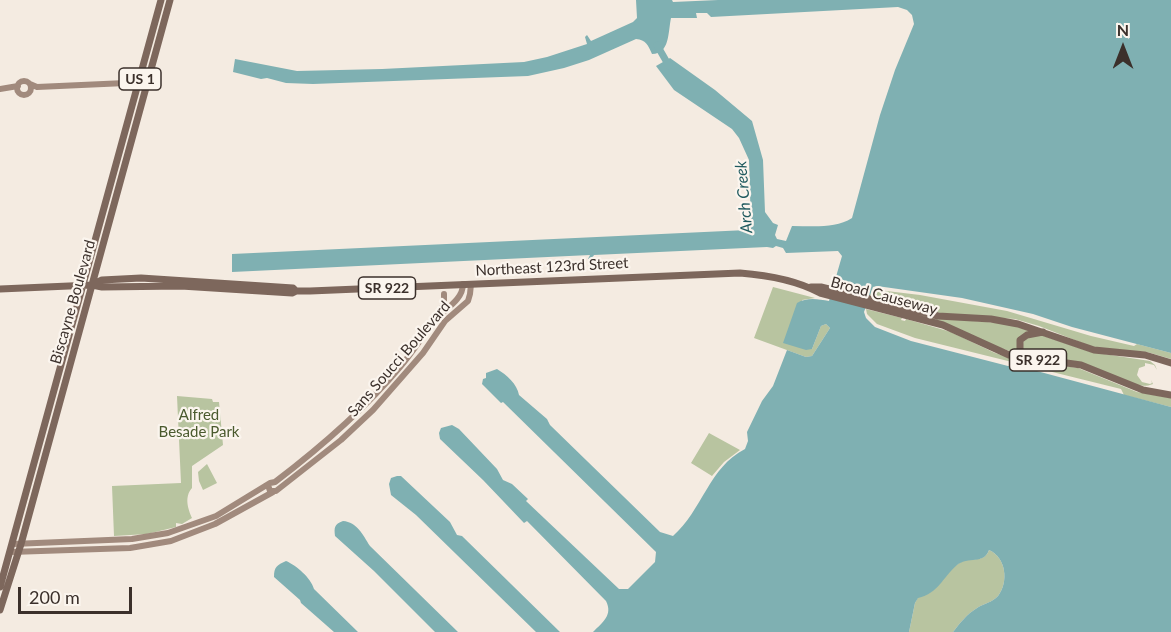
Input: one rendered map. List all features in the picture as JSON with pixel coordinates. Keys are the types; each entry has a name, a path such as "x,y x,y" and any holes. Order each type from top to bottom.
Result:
{"main road":[{"name":"Biscayne Boulevard","path":"0,587 16,548 38,480 170,0"},
{"name":"Biscayne Boulevard","path":"0,610 35,463 160,2"},
{"path":"160,2 162,20 165,22"},
{"path":"155,25 158,44"},
{"path":"98,263 102,273 110,279"},
{"name":"Northeast 123rd Street","path":"92,285 110,279 146,279 229,285 292,293 296,291 731,272 759,275 808,287"},
{"path":"135,286 146,279"},
{"name":"Northeast 123rd Street","path":"0,289 83,285 217,288 229,285"},
{"name":"Broad Causeway","path":"808,287 938,316 1004,321 1046,332 1094,350 1146,356 1171,363"},
{"name":"Broad Causeway","path":"872,303 943,325 1001,352 1029,359 1081,365 1143,390 1171,395"},
{"path":"1029,359 1020,350 1020,340 1026,335 1046,332"},
{"path":"35,463 38,480"}],"street":[{"path":"16,89 24,81 37,87 148,81"},
{"path":"30,84 30,92"},
{"path":"0,89 16,89 24,95 37,87"},
{"name":"Sans Soucci Boulevard","path":"273,487 351,420 401,367 435,320 460,295 467,284"},
{"name":"Sans Soucci Boulevard","path":"273,487 334,446 373,410 417,360 445,321 468,301 467,284"},
{"path":"435,320 443,305 444,294"},
{"path":"16,548 132,539 168,533 216,516 273,487"}],"green space":[{"path":"773,287 815,298 802,300 812,349 821,326 826,324 830,328 812,356 806,357 754,338"},
{"path":"870,289 920,295 1007,311 1091,336 1171,353 1171,359 1147,352 1090,346 1015,319 939,313 869,295"},
{"path":"872,302 933,318 1000,323 1034,330 1025,334 1021,355 872,304"},
{"path":"866,309 951,332 995,353 1014,359 1078,368 1137,392 1171,398 1171,407 1124,395 1121,389 915,338 877,324 867,314"},
{"path":"1038,334 1091,352 1150,361 1155,365 1157,370 1154,365 1145,363 1145,366 1139,368 1137,375 1142,382 1150,384 1151,380 1153,384 1140,386 1091,367 1024,353 1022,350 1024,338"},
{"name":"Alfred Besade Park","path":"177,396 212,399 213,402 219,402 223,445 192,466 192,488 187,499 192,518 182,524 176,523 176,527 147,534 114,536 112,486 181,483"},
{"path":"709,433 740,450 724,462 712,476 691,463"},
{"path":"207,464 217,483 203,490 198,472"},
{"path":"989,550 999,558 1004,570 1004,584 998,596 970,613 953,632 909,632 918,597 932,591 961,562 984,557"}],"water":[{"path":"636,0 672,0 673,2 718,0 1171,0 1171,353 1072,327 1033,314 962,298 877,286 873,287 864,312 866,318 875,327 911,341 1008,366 1033,370 1171,407 1171,632 953,632 970,613 996,598 1004,584 1002,564 995,553 989,550 987,555 980,559 961,562 936,589 918,598 909,632 593,632 608,614 606,601 527,521 524,523 440,439 441,428 452,425 459,429 497,469 503,480 512,484 528,499 526,501 619,589 628,589 655,562 656,552 482,384 486,373 497,369 508,377 519,395 547,419 550,425 660,532 673,536 683,526 723,467 745,449 748,441 747,432 762,401 773,386 787,350 806,357 812,356 830,328 826,324 821,326 812,349 806,350 783,343 797,303 809,299 829,301 842,256 838,251 786,253 783,248 776,246 773,248 594,255 591,260 588,259 590,255 232,272 232,254 747,230 751,227 749,160 739,138 732,129 674,90 656,66 670,58 715,90 752,121 763,160 765,212 773,223 778,225 775,235 777,239 786,241 792,226 831,225 852,218 880,115 914,24 912,15 907,10 898,7 711,17 707,13 696,13 697,18 671,18 667,41 658,53 652,54 642,40 636,39 589,60 528,76 313,84 286,83 233,72 235,59 297,71 524,62 587,44 585,37 587,35 591,41 633,22 637,18"},
{"path":"401,476 450,522 457,535 462,536 560,632 536,632 416,515 391,495 389,484 391,478"},
{"path":"343,521 356,526 370,546 458,632 435,632 335,536 335,527"},
{"path":"286,561 303,572 314,589 358,632 334,632 274,577 277,567"}],"waterway":[{"name":"Arch Creek","path":"657,45 669,66"}]}
